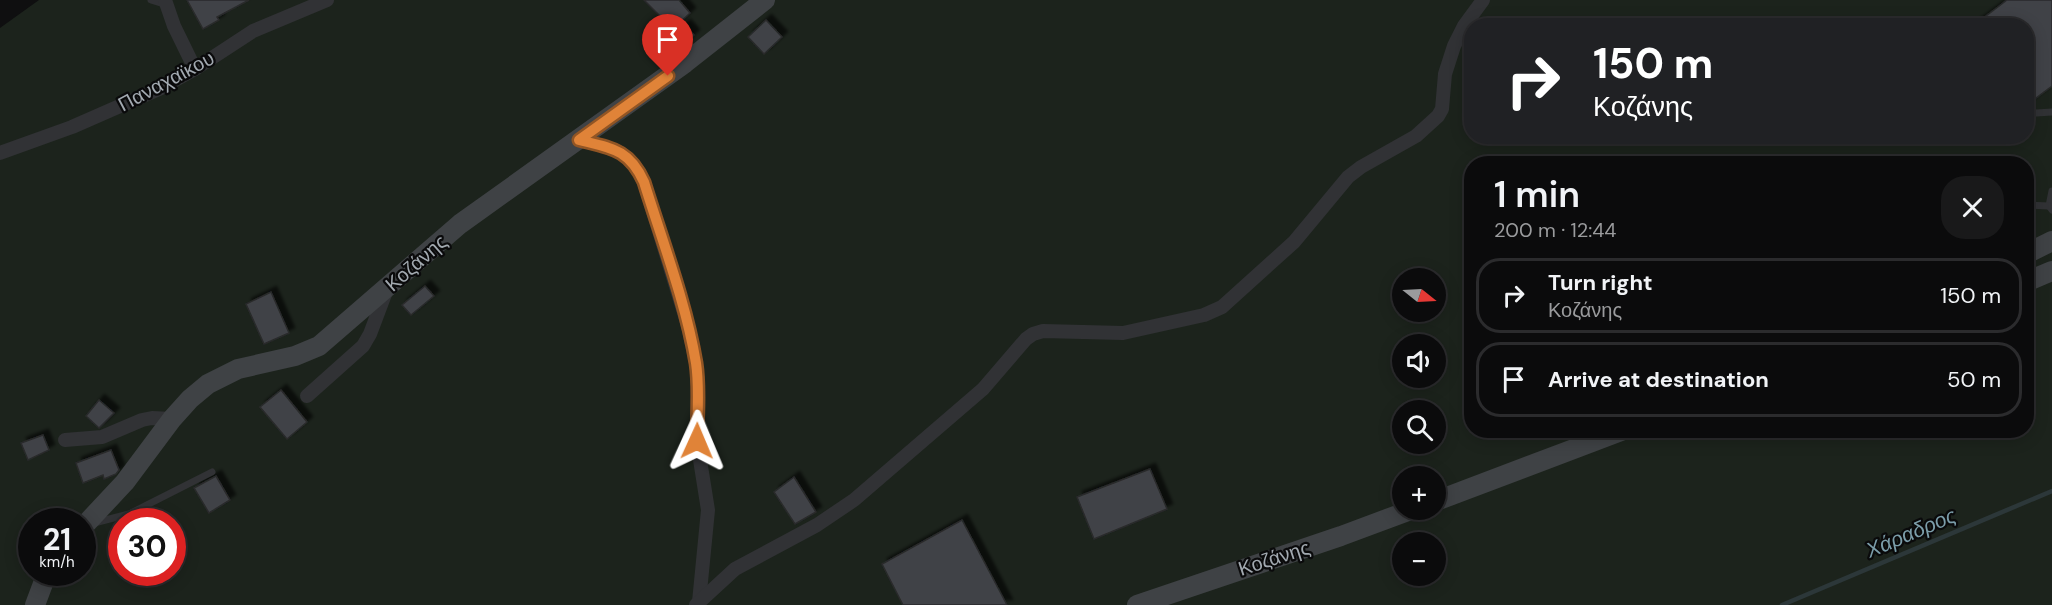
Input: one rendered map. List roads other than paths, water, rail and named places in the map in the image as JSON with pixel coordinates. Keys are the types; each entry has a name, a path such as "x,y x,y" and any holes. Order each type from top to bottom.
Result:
{"street":[{"name":"Παναχαϊκου","path":"0,153 72,127 161,88 253,31 327,0"},
{"name":"Κοζάνης","path":"96,513 124,482 172,419 208,384 238,369 295,356 319,346 460,224 685,63 765,0"},
{"path":"1470,18 1483,0"},
{"path":"166,3 174,26 195,69"},
{"path":"697,603 735,569 817,525 854,500 983,389 1016,349 1033,334 1042,331 1123,333 1204,315 1222,306 1294,242 1348,177 1416,136 1438,116 1442,109 1449,58 1464,26"},
{"path":"579,140 615,149 637,166 644,182 688,326 696,363 697,441 708,510 697,603"},
{"path":"2034,250 2052,241"},
{"path":"2034,279 2052,271"},
{"path":"308,396 363,346 388,287"},
{"path":"65,440 114,433 142,420 172,419"},
{"path":"1446,497 1603,438"},
{"name":"Κοζάνης","path":"1137,605 1392,517"},
{"path":"35,605 42,586"}],"lane":[{"path":"151,0 166,3"},
{"path":"2034,112 2052,112"},
{"path":"2034,206 2050,208 2052,191"},
{"path":"96,523 129,514 212,472"}],"waterway":[{"name":"Χάραδρος","path":"1782,605 2052,491"}]}
